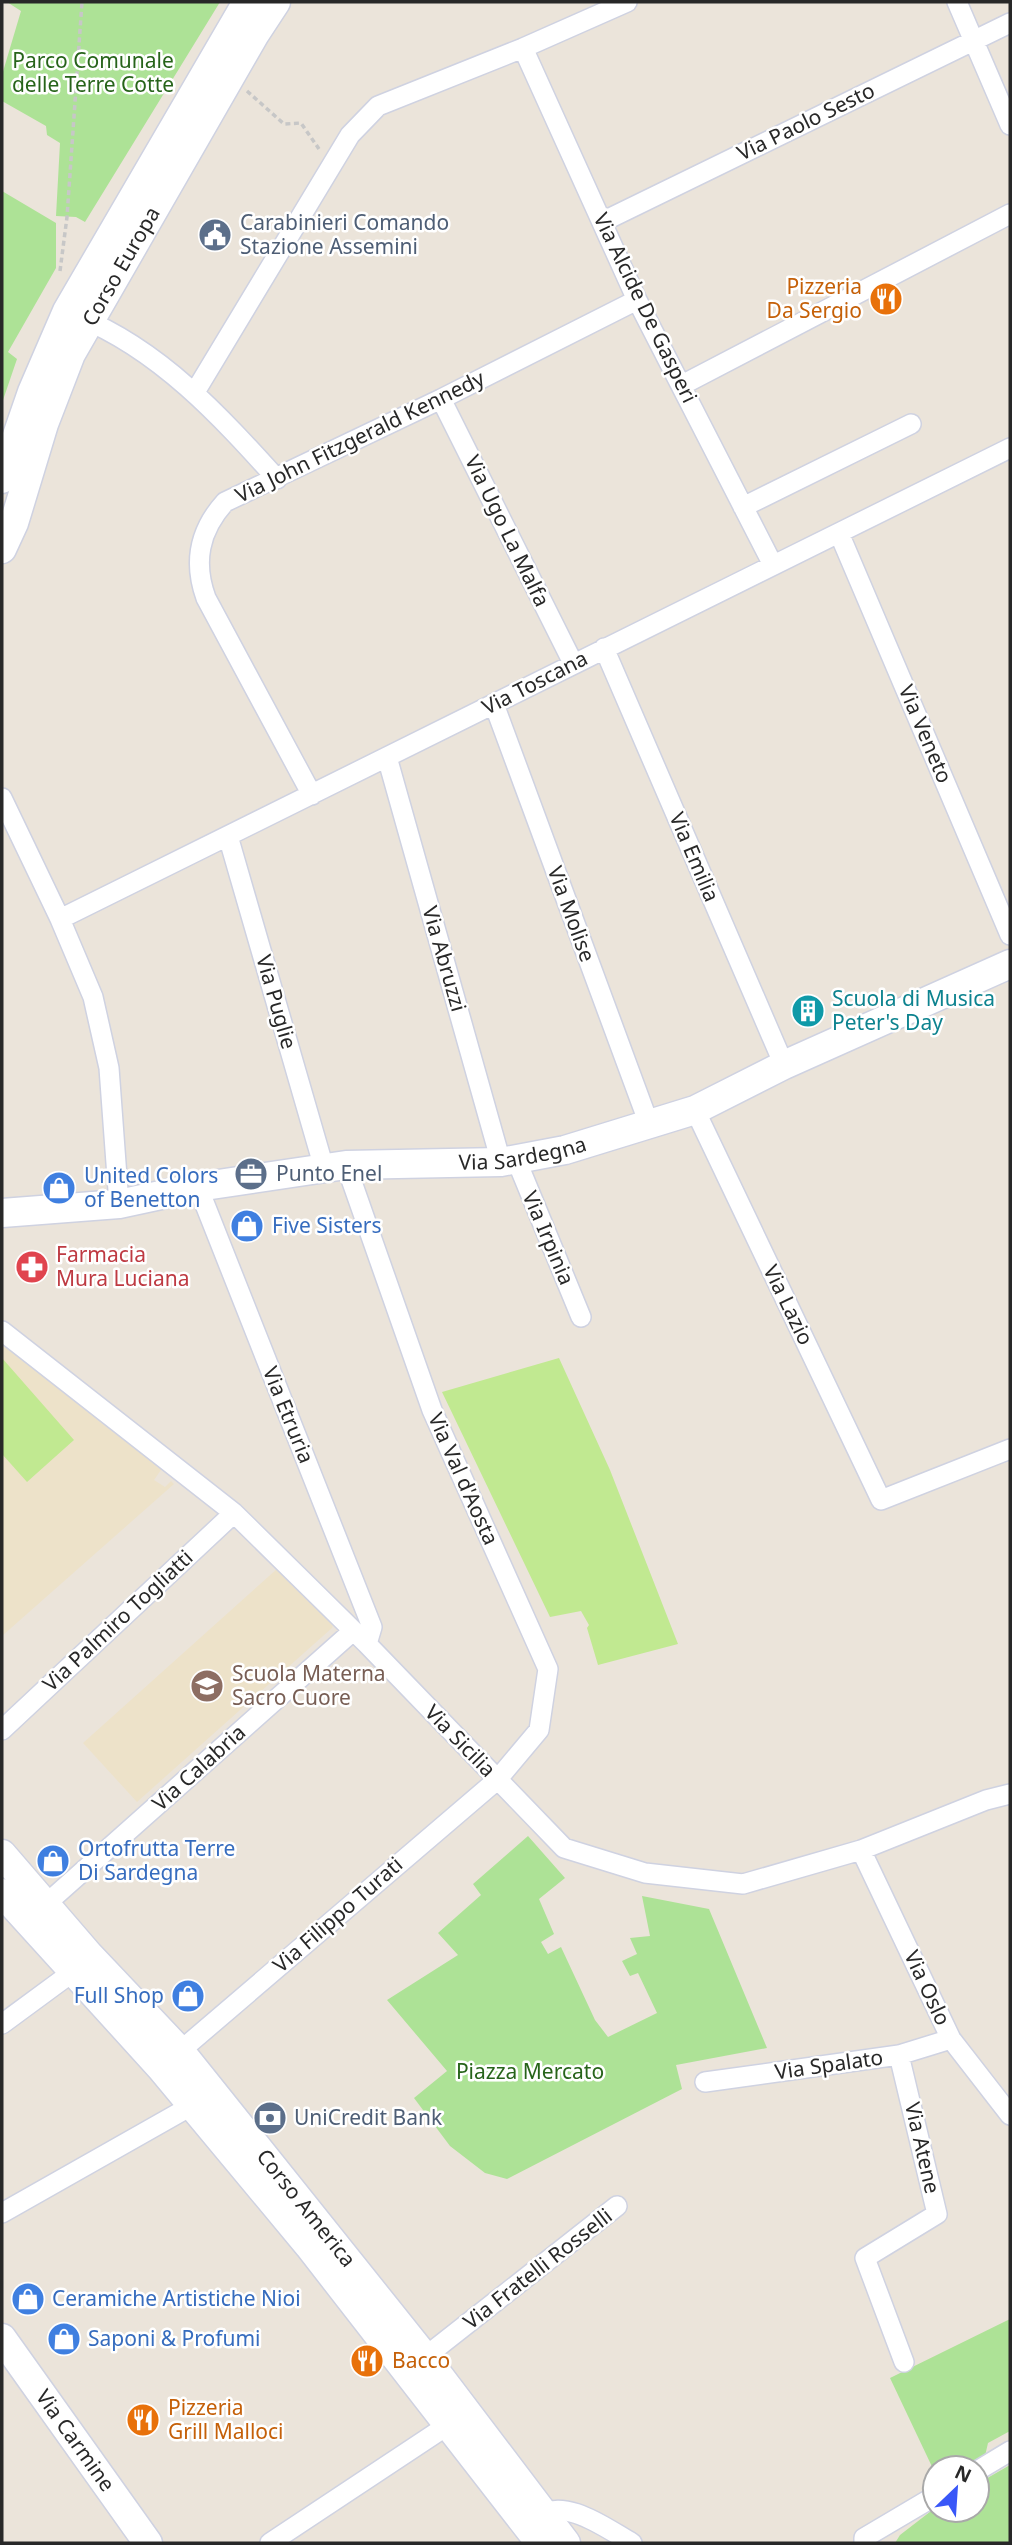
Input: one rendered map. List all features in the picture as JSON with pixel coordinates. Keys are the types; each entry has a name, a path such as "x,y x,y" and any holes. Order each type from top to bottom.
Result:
{"street":[{"name":"Corso Europa","path":"2,549 14,523 44,424 71,354 78,316 247,2"},
{"name":"Corso Europa","path":"2,479 33,392 276,2"},
{"path":"195,392 330,166 350,135 378,106 523,48 627,2"},
{"path":"957,2 1010,125"},
{"name":"Via Paolo Sesto","path":"602,222 1010,23"},
{"name":"Via Alcide De Gasperi","path":"523,48 637,300 773,565"},
{"path":"682,385 1010,214"},
{"name":"Via John Fitzgerald Kennedy","path":"312,795 206,598 199,579 199,551 211,517 225,502 441,399 637,300"},
{"path":"78,316 149,356 195,392 277,479"},
{"name":"Via Ugo La Malfa","path":"441,399 573,663"},
{"path":"743,507 911,424"},
{"name":"Via Toscana","path":"61,919 1010,447"},
{"name":"Via Veneto","path":"839,533 1010,935"},
{"name":"Via Emilia","path":"604,648 784,1065"},
{"name":"Via Molise","path":"494,704 649,1124"},
{"name":"Via Abruzzi","path":"387,757 508,1160"},
{"path":"2,798 9,832 61,919 93,997 109,1068 120,1204"},
{"name":"Via Puglie","path":"228,836 335,1167"},
{"name":"Via Sardegna","path":"2,1213 120,1204 198,1187 335,1167 508,1160 565,1150 695,1110 784,1065 1010,964"},
{"name":"Via Lazio","path":"695,1110 881,1500 1010,1449"},
{"name":"Via Irpinia","path":"508,1160 581,1317"},
{"name":"Via Val d'Aosta","path":"335,1167 432,1409 548,1669 538,1730 497,1780"},
{"name":"Via Etruria","path":"198,1187 372,1626 360,1638"},
{"name":"Via Sicilia","path":"2,1331 234,1513 564,1848 645,1873 743,1885 861,1850 986,1800 1010,1794"},
{"name":"Via Palmiro Togliatti","path":"2,1730 234,1513"},
{"name":"Via Calabria","path":"46,1904 360,1638"},
{"name":"Via Filippo Turati","path":"170,2059 497,1780"},
{"name":"Via Oslo","path":"861,1850 951,2039 1010,2115"},
{"name":"Corso America","path":"2,1854 46,1904 81,1964"},
{"name":"Corso America","path":"2,1893 81,1964 170,2059 425,2357 537,2527"},
{"path":"2,2024 81,1964"},
{"name":"Via Spalato","path":"705,2082 900,2055 951,2039"},
{"name":"Via Atene","path":"900,2055 937,2214 865,2258 904,2362"},
{"name":"Corso America","path":"170,2059 191,2106 309,2246 449,2425 537,2527 566,2543"},
{"path":"2,2213 191,2106"},
{"name":"Via Fratelli Rosselli","path":"425,2357 617,2206"},
{"name":"Via Carmine","path":"2,2338 148,2543"},
{"path":"270,2543 449,2425"},
{"path":"991,2463 1010,2451"},
{"path":"864,2543 864,2538 921,2504"},
{"path":"537,2527 564,2510 598,2524 632,2543"}],"path":[{"path":"60,275 67,217 82,2"},
{"path":"229,79 242,86 284,124 301,123 330,166"}],"shaded area":[{"path":"2,1343 163,1467 154,1480 165,1487 171,1481 174,1484 2,1636"},
{"name":"Scuola Materna Sacro Cuore","path":"278,1568 333,1624 332,1628 137,1802 83,1743"}],"green space":[{"name":"Parco Comunale delle Terre Cotte","path":"7,2 220,2 85,222 76,217 56,216 60,143 47,135 46,126 2,101 2,75 21,11"},
{"path":"2,191 56,223 56,268 8,352 17,359 2,403"},
{"path":"2,1358 74,1440 27,1482 2,1454"},
{"path":"559,1358 610,1470 678,1644 598,1665 587,1628 589,1625 581,1611 550,1617 442,1392"},
{"name":"Piazza Mercato","path":"528,1836 565,1878 539,1899 554,1934 541,1942 548,1954 561,1947 595,2020 608,2037 657,2013 638,1973 630,1976 622,1961 637,1954 630,1938 650,1936 642,1896 709,1909 767,2048 676,2065 682,2089 507,2179 485,2173 450,2146 414,2098 447,2071 387,2000 458,1955 438,1933 481,1895 473,1884"},
{"path":"1010,2319 1010,2431 988,2443 985,2454 926,2454 890,2378"},
{"path":"1010,2465 1010,2543 895,2543 900,2535 921,2519 921,2524 991,2524 991,2476"}],"place":[{"name":"Carabinieri Comando Stazione Assemini","path":"215,235"},
{"name":"Pizzeria Da Sergio","path":"886,299"},
{"name":"Scuola di Musica Peter's Day","path":"808,1011"},
{"name":"Punto Enel","path":"251,1174"},
{"name":"United Colors of Benetton","path":"59,1188"},
{"name":"Five Sisters","path":"247,1226"},
{"name":"Farmacia Mura Luciana","path":"32,1267"},
{"name":"Scuola Materna Sacro Cuore","path":"207,1686"},
{"name":"Ortofrutta Terre Di Sardegna","path":"53,1861"},
{"name":"Full Shop","path":"188,1996"},
{"name":"UniCredit Bank","path":"270,2118"},
{"name":"Ceramiche Artistiche Nioi","path":"28,2299"},
{"name":"Saponi & Profumi","path":"64,2339"},
{"name":"Bacco","path":"367,2361"},
{"name":"Pizzeria Grill Malloci","path":"143,2420"}]}
